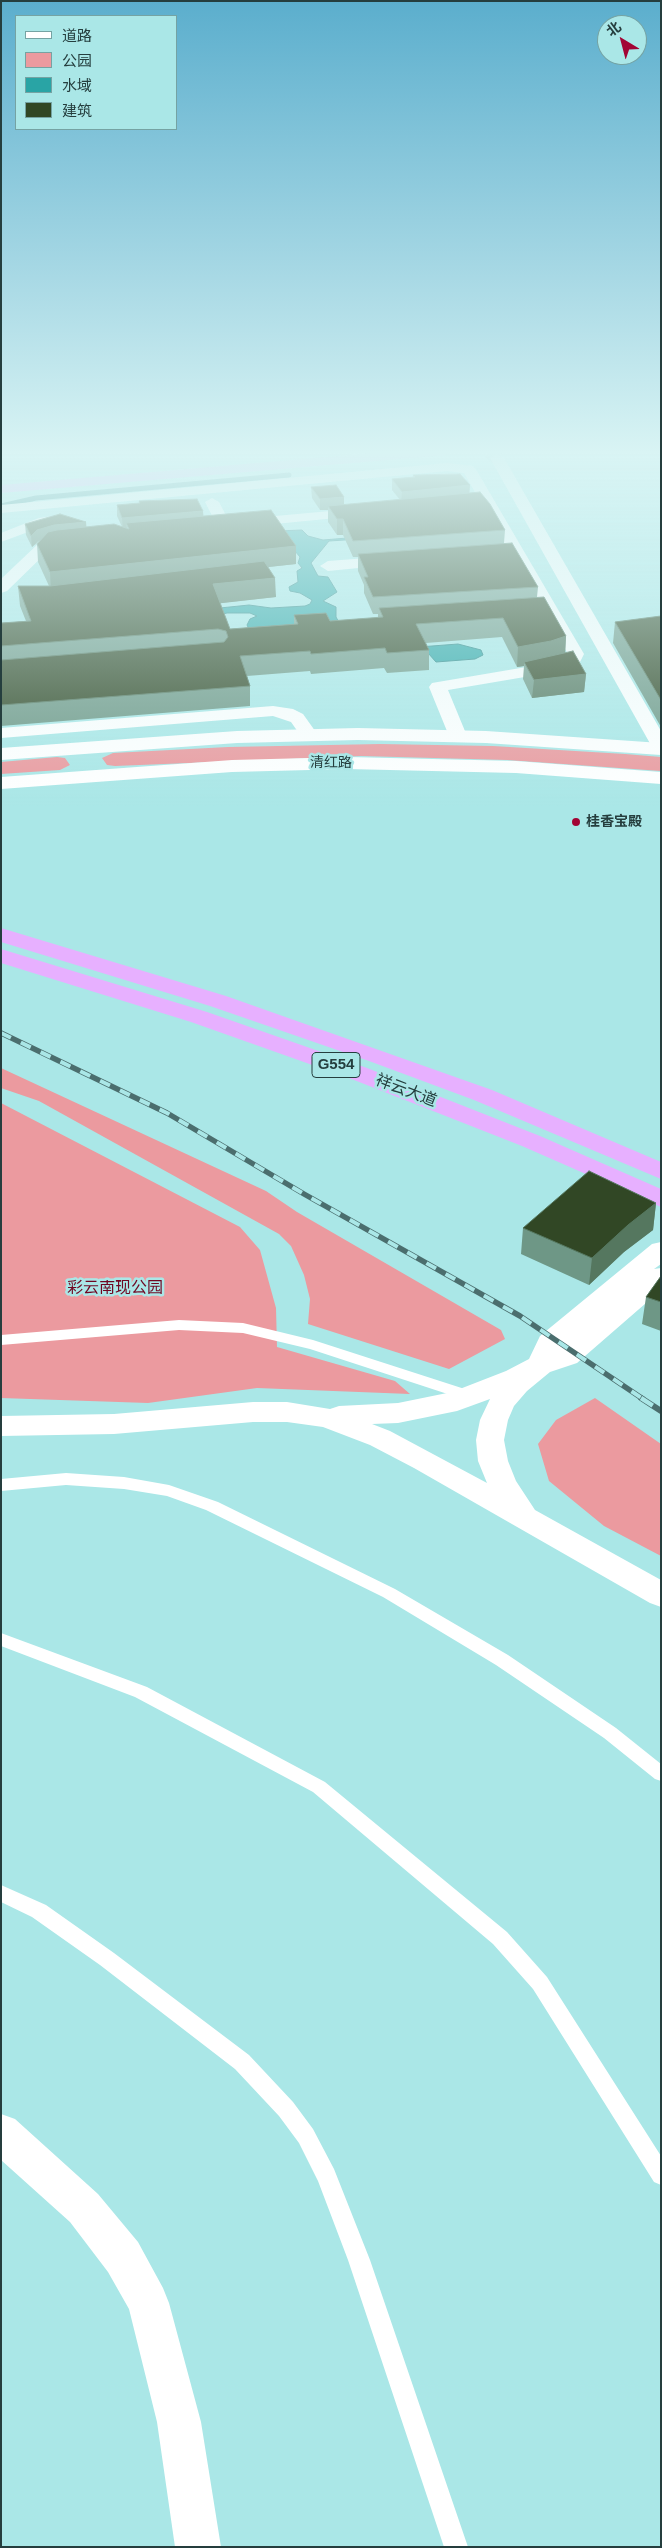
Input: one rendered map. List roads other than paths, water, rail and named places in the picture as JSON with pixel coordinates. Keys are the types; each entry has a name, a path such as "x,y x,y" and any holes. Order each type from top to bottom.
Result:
{"highway":[{"name":"祥云大道","path":"1,935 183,989 377,1056 491,1098 661,1171"},
{"name":"祥云大道","path":"1,956 199,1017 358,1073 531,1141 661,1199"}],"main road":[{"name":"清红路","path":"1,754 228,737 309,735 458,736 661,748"},
{"path":"84,747 93,775"},
{"name":"清红路","path":"1,783 232,766 389,763 516,767 660,779"}],"street":[{"path":"4,596 25,570"},
{"path":"458,736 438,687 554,667 576,658 576,654 528,570"},
{"path":"561,570 661,748"},
{"path":"531,610 550,609"},
{"path":"600,639 619,636"},
{"path":"1,733 273,711 287,713 297,718 309,735"},
{"path":"526,1519 502,1484 493,1461 490,1440 494,1420 502,1402 517,1384 540,1365 550,1342 661,1250"},
{"path":"1,1426 114,1424 253,1412 340,1416 398,1413 427,1408 470,1396 516,1378 540,1365 567,1356 661,1276"},
{"path":"309,1414 345,1424 380,1438 661,1595"},
{"path":"1,2133 84,2208 123,2256 148,2303 179,2422 198,2547"}],"lane":[{"path":"1,1340 179,1324 243,1328 323,1348 470,1396"},
{"path":"1,1485 66,1479 124,1483 169,1491 212,1506 389,1593 510,1666 610,1733 661,1774"},
{"path":"1,1638 141,1692 319,1787 500,1938 540,1983 661,2175"},
{"path":"1,1893 39,1912 100,1953 242,2062 286,2109 306,2136 327,2176 359,2260 456,2547"}],"water":[{"path":"315,570 318,576 328,577 337,592 323,601 336,607 336,617 341,626 406,648 458,644 481,650 483,655 475,659 436,662 428,653 249,629 247,625 250,619 257,616 250,613 227,613 206,618 17,629 249,605 271,608 305,606 310,604 312,600 300,593 290,591 289,587 298,582 297,571"}],"railway":[{"path":"1,1033 167,1113 304,1194 520,1316 643,1399"},
{"path":"641,1398 661,1411"}],"place":[{"name":"桂香宝殿","path":"576,822"}],"park label":[{"name":"彩云南现公园","path":"115,1289"}]}
